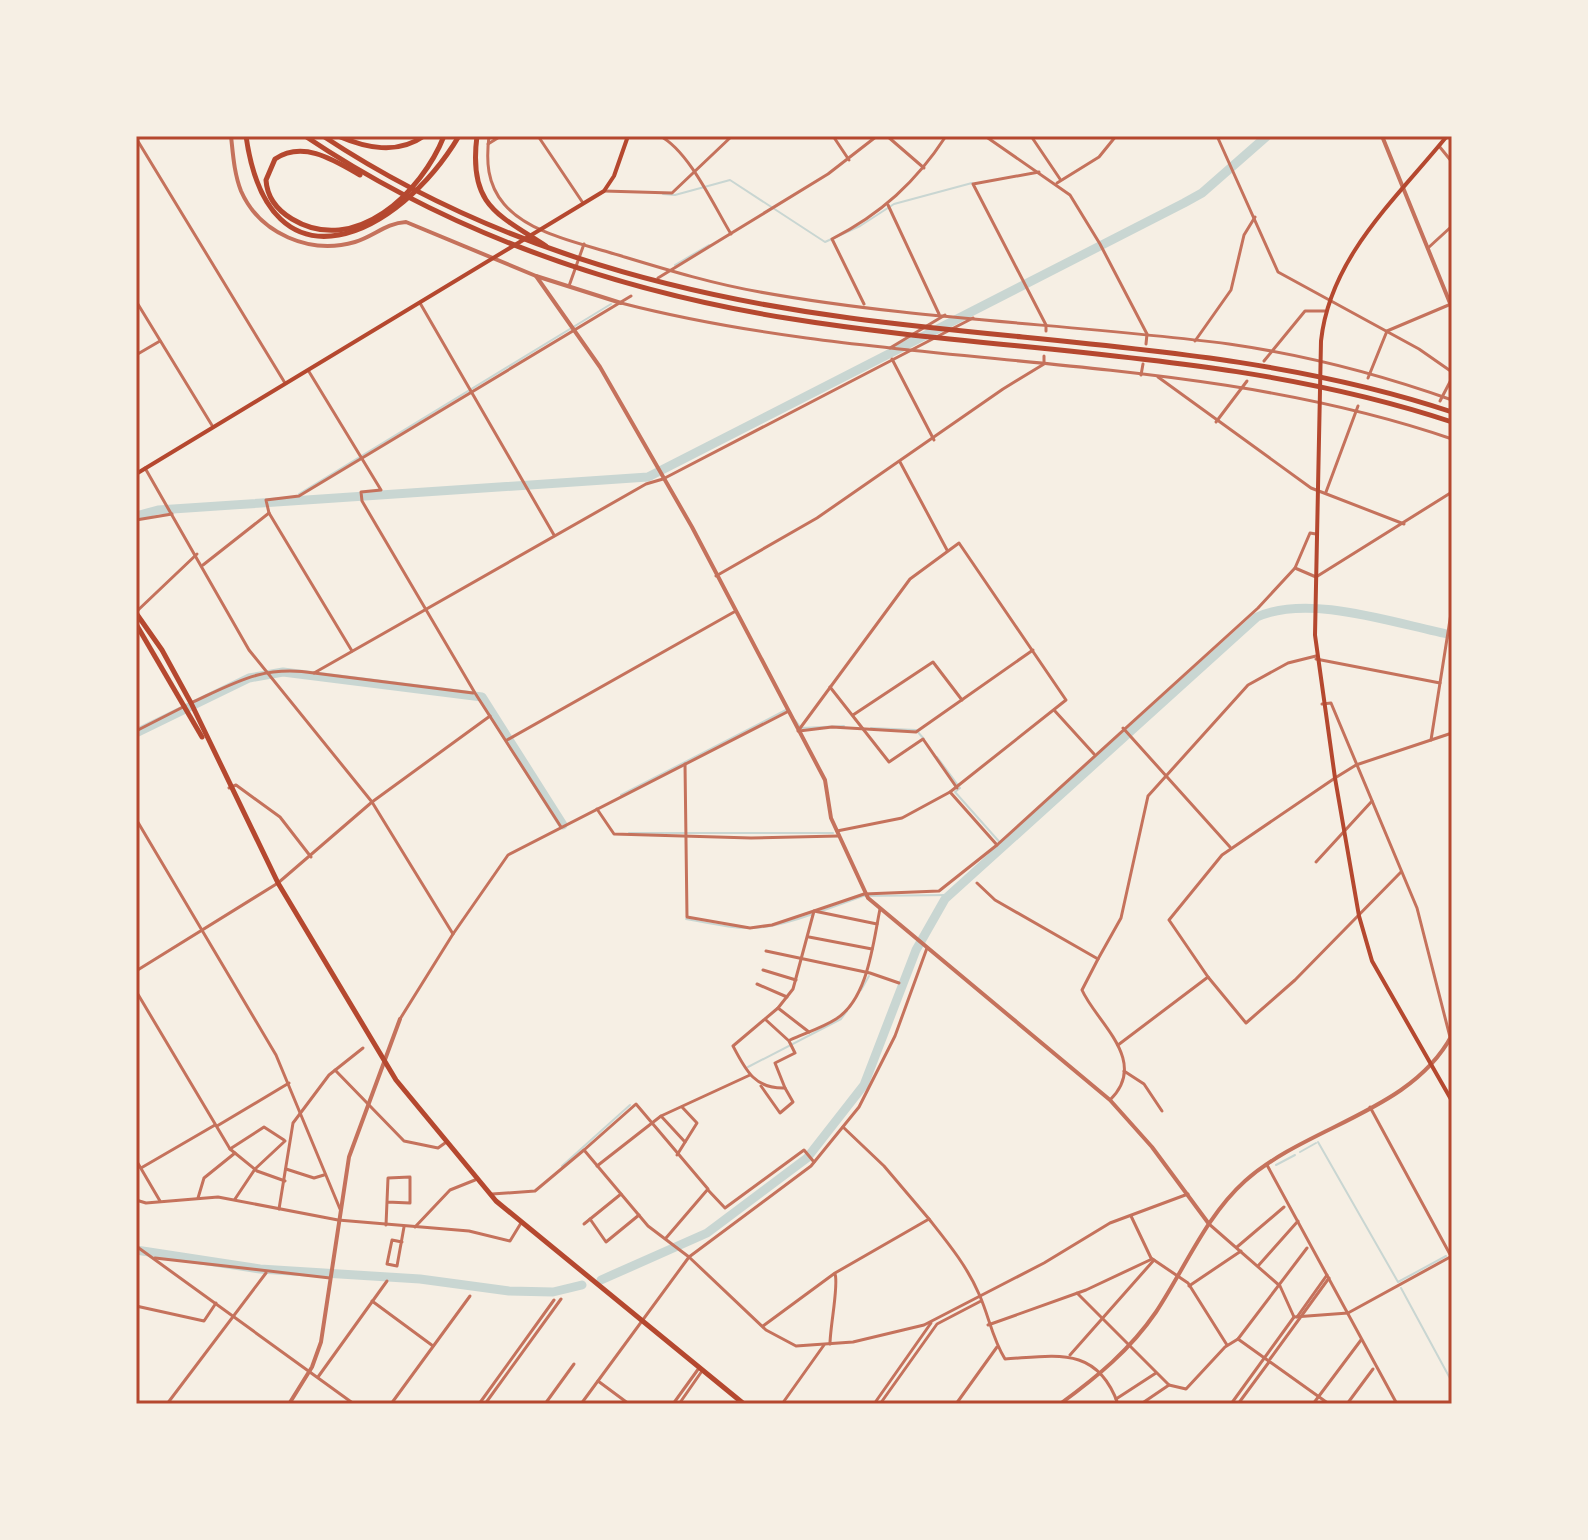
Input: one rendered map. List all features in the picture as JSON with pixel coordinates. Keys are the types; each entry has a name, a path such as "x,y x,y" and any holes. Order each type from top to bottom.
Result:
{"highway":[{"path":"246,136 255,182 273,212 305,232 337,236 374,225 403,205 429,179 459,136"},
{"path":"305,136 399,195"},
{"path":"323,136 421,194 509,235 556,253 723,298 826,315 1135,347 1336,381 1452,412"},
{"path":"338,136 387,149 407,146 424,136"},
{"path":"444,136 431,165 407,194 376,217 344,229 312,228 286,216 269,196 266,173 279,156 303,150 331,159 399,195 412,202 500,242 577,270 720,306 825,324 1148,358 1335,390 1452,422"},
{"path":"477,136 476,171 482,192 496,213 516,230 556,253"},
{"path":"136,612 162,650 278,883 383,1062 445,1143 475,1180 521,1223 744,1404"},
{"path":"136,624 188,705"}],"main road":[{"path":"136,474 604,191 614,176 628,136"},
{"path":"1447,136 1345,262 1328,298 1319,401 1315,622 1322,704 1359,916 1383,982 1452,1101"}],"street":[{"path":"231,136 234,164 245,198 261,219 283,236 304,243 336,245 362,240 395,223 406,222 536,276 681,318 890,348 1242,388 1319,401 1427,428 1452,439"},
{"path":"489,136 487,168 494,190 505,206 542,230 670,271 760,292 865,306 1147,334 1272,351 1321,361 1452,400"},
{"path":"488,144 501,136"},
{"path":"538,136 583,203"},
{"path":"660,136 671,142 694,172 731,234"},
{"path":"604,191 672,193 732,136"},
{"path":"833,136 849,160"},
{"path":"658,278 849,160 877,136"},
{"path":"887,136 924,168"},
{"path":"865,306 832,239 863,223 888,205 924,168 946,136"},
{"path":"985,136 1059,182"},
{"path":"1031,136 1104,250 1147,334 1146,344"},
{"path":"1059,182 1099,157 1116,136"},
{"path":"1217,136 1278,272 1387,331 1452,372"},
{"path":"1369,376 1387,331 1451,306 1382,136"},
{"path":"136,138 285,383"},
{"path":"1439,146 1452,162"},
{"path":"1039,172 973,184 1029,290 1046,331"},
{"path":"888,205 939,314"},
{"path":"1195,341 1231,290 1244,235 1255,217"},
{"path":"1426,249 1451,228"},
{"path":"569,287 584,244"},
{"path":"536,276 600,367 825,780 838,833 864,894 1110,1100 1209,1224 1279,1284 1297,1317"},
{"path":"352,651 269,513 266,500 299,496 631,296"},
{"path":"136,301 213,427"},
{"path":"420,303 555,536"},
{"path":"1264,361 1305,311 1325,311"},
{"path":"890,348 948,314"},
{"path":"314,673 646,484 663,479 974,318"},
{"path":"136,355 160,341"},
{"path":"1044,356 1044,364"},
{"path":"892,359 934,440"},
{"path":"716,576 817,518 1044,364"},
{"path":"1141,375 1143,364"},
{"path":"308,369 381,490 361,492 362,501 475,693 561,827"},
{"path":"1158,377 1216,422 1318,490 1404,524"},
{"path":"1442,399 1452,378"},
{"path":"1216,422 1247,381"},
{"path":"1326,492 1358,406"},
{"path":"900,461 947,550"},
{"path":"145,468 264,671 372,802 453,934"},
{"path":"1295,568 1316,577 1452,492"},
{"path":"203,565 269,513"},
{"path":"136,520 172,514"},
{"path":"685,764 687,917 750,928 772,925 864,894 939,891 997,845 1258,608 1295,568 1310,533 1316,534"},
{"path":"597,809 614,834 838,833 902,818 957,788 1066,700 959,543 910,579 798,731"},
{"path":"136,612 197,554"},
{"path":"1431,740 1452,607"},
{"path":"507,740 734,612"},
{"path":"798,731 832,727 916,732 1033,650"},
{"path":"1110,1100 1122,1086 1124,1071 1113,1032 1082,990 1121,918 1145,803 1166,774 1248,685 1288,663 1316,658 1440,683"},
{"path":"853,715 933,662 962,700"},
{"path":"136,731 264,671 286,669 475,693"},
{"path":"830,686 889,762 923,739 957,788"},
{"path":"1060,1404 1101,1373 1129,1346 1178,1276 1209,1224 1244,1182 1267,1164 1411,1084 1432,1067 1451,1037 1417,908 1331,703 1322,704"},
{"path":"1054,710 1094,754"},
{"path":"289,1404 309,1371 321,1342 349,1157 383,1062 400,1019 503,860 561,827 787,712"},
{"path":"136,971 278,883 372,802 490,716"},
{"path":"1124,728 1231,848"},
{"path":"1401,872 1246,1023 1208,977 1169,918 1231,848 1335,778 1356,765 1452,733"},
{"path":"229,788 236,785 280,817 311,857"},
{"path":"950,792 997,845"},
{"path":"1316,862 1372,801"},
{"path":"136,819 288,1082 340,1209"},
{"path":"977,883 995,900 1098,959"},
{"path":"789,1041 839,1017 869,973 882,910"},
{"path":"814,911 877,924"},
{"path":"766,1020 787,997 796,980 814,911"},
{"path":"808,937 872,949"},
{"path":"581,1404 643,1322 687,1256 814,1162 868,1095 883,1064 925,945"},
{"path":"766,951 869,973 899,983"},
{"path":"763,970 796,980"},
{"path":"1117,1046 1208,977"},
{"path":"757,984 787,997"},
{"path":"136,991 230,1149 255,1169 285,1181"},
{"path":"778,1008 809,1032"},
{"path":"763,1018 789,1041 795,1053 775,1063 793,1102 780,1113 749,1075 733,1046 763,1018"},
{"path":"235,1199 255,1169 286,1141 300,1112 335,1070 363,1048"},
{"path":"335,1070 406,1142 438,1148 445,1143"},
{"path":"1124,1071 1144,1084 1162,1111"},
{"path":"597,1166 661,1116 749,1075"},
{"path":"141,1168 288,1082"},
{"path":"761,1087 785,1089"},
{"path":"489,1194 535,1191 636,1104 725,1208 804,1150 814,1162"},
{"path":"677,1155 697,1123 682,1107"},
{"path":"1297,1317 1347,1314 1452,1257 1370,1107"},
{"path":"661,1116 685,1142"},
{"path":"230,1149 264,1127 286,1141"},
{"path":"843,1127 884,1166 960,1258 980,1295 988,1325 1005,1359 1070,1355 1101,1373 1117,1402 1157,1372"},
{"path":"279,1209 285,1181 286,1141"},
{"path":"584,1150 639,1215 763,1327 796,1346 859,1341 931,1322 1131,1215 1188,1194"},
{"path":"198,1198 204,1178 235,1153"},
{"path":"136,1160 160,1201"},
{"path":"1267,1164 1396,1403"},
{"path":"286,1169 314,1178 324,1175"},
{"path":"386,1225 388,1178 410,1177 410,1203 387,1202"},
{"path":"415,1227 450,1190 475,1180"},
{"path":"668,1240 708,1190"},
{"path":"584,1224 621,1194"},
{"path":"136,1200 235,1199 338,1220 469,1231 510,1241 521,1223"},
{"path":"1189,1286 1239,1249 1284,1207"},
{"path":"590,1219 606,1242 639,1215"},
{"path":"1131,1215 1153,1260 1189,1286 1227,1345"},
{"path":"763,1327 835,1273 929,1219"},
{"path":"1258,1266 1297,1222"},
{"path":"402,1242 392,1240 387,1264 397,1266 402,1242 404,1227"},
{"path":"136,1246 354,1404"},
{"path":"1077,1293 1169,1385 1186,1389 1227,1345 1238,1339 1307,1248"},
{"path":"136,1256 141,1249"},
{"path":"154,1258 330,1278"},
{"path":"988,1325 1077,1293 1153,1260"},
{"path":"1070,1355 1153,1260"},
{"path":"167,1404 266,1273"},
{"path":"830,1344 830,1320 838,1282 835,1273"},
{"path":"1238,1404 1327,1277"},
{"path":"318,1377 387,1281"},
{"path":"391,1404 470,1296"},
{"path":"485,1404 561,1299"},
{"path":"479,1404 554,1300"},
{"path":"372,1301 433,1346"},
{"path":"880,1404 937,1324 982,1301"},
{"path":"136,1306 204,1321 216,1303"},
{"path":"874,1404 931,1322"},
{"path":"1238,1339 1329,1404"},
{"path":"1313,1404 1361,1340"},
{"path":"782,1404 824,1345"},
{"path":"956,1404 997,1347"},
{"path":"1231,1404 1268,1359"},
{"path":"545,1404 574,1364"},
{"path":"1347,1404 1373,1369"},
{"path":"676,1404 701,1370"},
{"path":"598,1381 629,1404"},
{"path":"1141,1404 1169,1385"}],"waterway":[{"path":"136,516 158,510 648,477 1184,203 1202,193 1267,136"},
{"path":"663,194 675,195 730,180 825,242 860,226 894,204 972,183"},
{"path":"675,265 709,245"},
{"path":"299,494 611,304"},
{"path":"601,1280 707,1233 807,1158 864,1085 916,950 945,899 1257,617 1278,610 1327,609 1452,635"},
{"path":"136,733 249,678 283,672 482,697 563,825"},
{"path":"621,795 786,710"},
{"path":"795,720 801,728 844,726"},
{"path":"871,728 916,730 924,739"},
{"path":"937,757 960,788 955,792 1003,846"},
{"path":"629,833 833,833"},
{"path":"819,912 863,896 949,895"},
{"path":"686,919 750,928 777,925 813,914"},
{"path":"861,990 869,976"},
{"path":"748,1067 841,1019 847,1011"},
{"path":"562,1166 630,1105"},
{"path":"1318,1142 1398,1282 1446,1256"},
{"path":"1300,1152 1316,1143"},
{"path":"1276,1165 1295,1155"},
{"path":"136,1250 260,1269 420,1279 509,1291 553,1292 582,1285"},
{"path":"1401,1288 1452,1382"}]}
